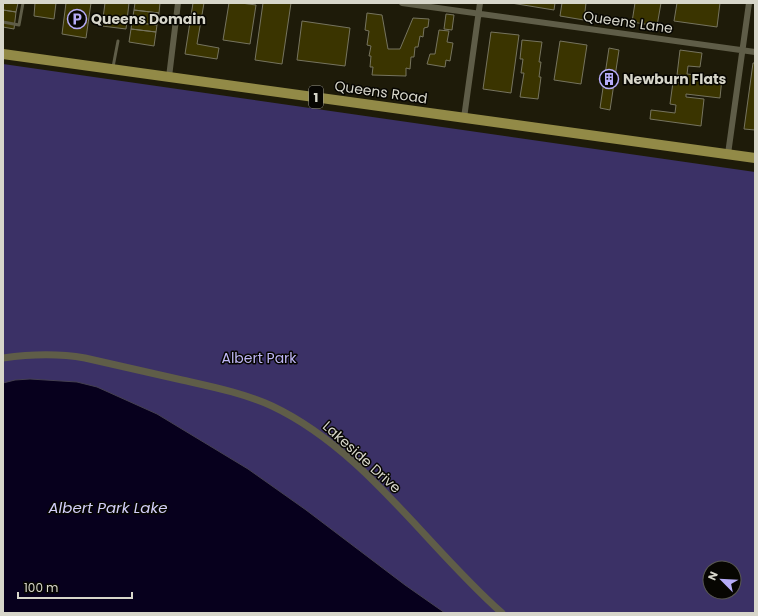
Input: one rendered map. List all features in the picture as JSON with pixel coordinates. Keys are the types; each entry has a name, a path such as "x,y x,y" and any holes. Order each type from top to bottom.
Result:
{"highway":[{"name":"Queens Road","path":"3,54 755,158"}],"street":[{"path":"169,77 178,3"},
{"name":"Queens Lane","path":"402,3 755,52"},
{"path":"464,118 480,3"},
{"path":"728,154 749,3"},
{"name":"Lakeside Drive","path":"3,358 38,354 69,355 228,390 272,406 311,428 343,454 378,486 502,613"}],"lane":[{"path":"3,22 20,25 23,3"},
{"path":"113,69 118,41"}],"green space":[{"name":"Albert Park","path":"3,64 755,172 755,613 3,613"}],"water":[{"name":"Albert Park Lake","path":"30,379 77,382 97,387 157,414 248,469 445,613 3,613 3,383 15,380"}],"building":[{"path":"3,3 18,3 16,12 3,10"},
{"path":"35,3 56,3 54,19 34,16"},
{"name":"Queens Domain","path":"66,3 91,3 86,38 62,34"},
{"path":"105,3 129,3 126,29 102,26"},
{"path":"135,3 160,3 159,13 134,10"},
{"path":"193,3 204,3 197,44 219,48 217,59 185,54"},
{"path":"229,3 256,5 250,44 223,40"},
{"path":"263,3 291,3 282,64 255,60"},
{"path":"511,3 555,3 554,10"},
{"path":"562,3 586,3 584,20 560,16"},
{"path":"635,3 661,3 657,26 632,22"},
{"path":"677,3 720,3 717,27 674,21"},
{"path":"3,10 16,12 14,29 3,27"},
{"path":"134,10 159,13 157,25 132,22"},
{"path":"367,13 382,15 388,49 400,49 413,18 429,19 428,27 424,28 423,37 420,36 418,47 415,47 414,57 411,57 410,69 406,68 406,76 372,75 373,67 370,67 371,56 369,56 371,46 367,45 369,31 365,30"},
{"path":"446,14 454,15 452,30 444,29"},
{"path":"302,21 350,28 345,66 297,60"},
{"path":"132,22 157,25 156,32 131,29"},
{"path":"131,29 156,32 154,46 129,42"},
{"path":"439,30 449,31 447,42 453,43 450,61 446,60 445,67 427,64 430,54 435,54"},
{"path":"491,32 519,35 511,93 483,89"},
{"path":"522,40 542,42 539,62 541,62 539,77 541,77 538,99 520,97 524,73 521,73 523,59 520,59"},
{"path":"560,41 587,45 581,84 554,80"},
{"name":"Newburn Flats","path":"609,48 619,50 610,110 600,108"},
{"path":"680,50 702,53 700,67 688,66 687,74 722,78 720,98 686,94 686,97 704,99 701,126 650,119 651,110 675,113 676,105 670,104 673,82 680,83 681,75 677,75"},
{"path":"753,63 755,63 755,130 744,129"}],"place":[{"name":"Queens Domain","path":"77,19"},
{"name":"Newburn Flats","path":"609,79"}]}
